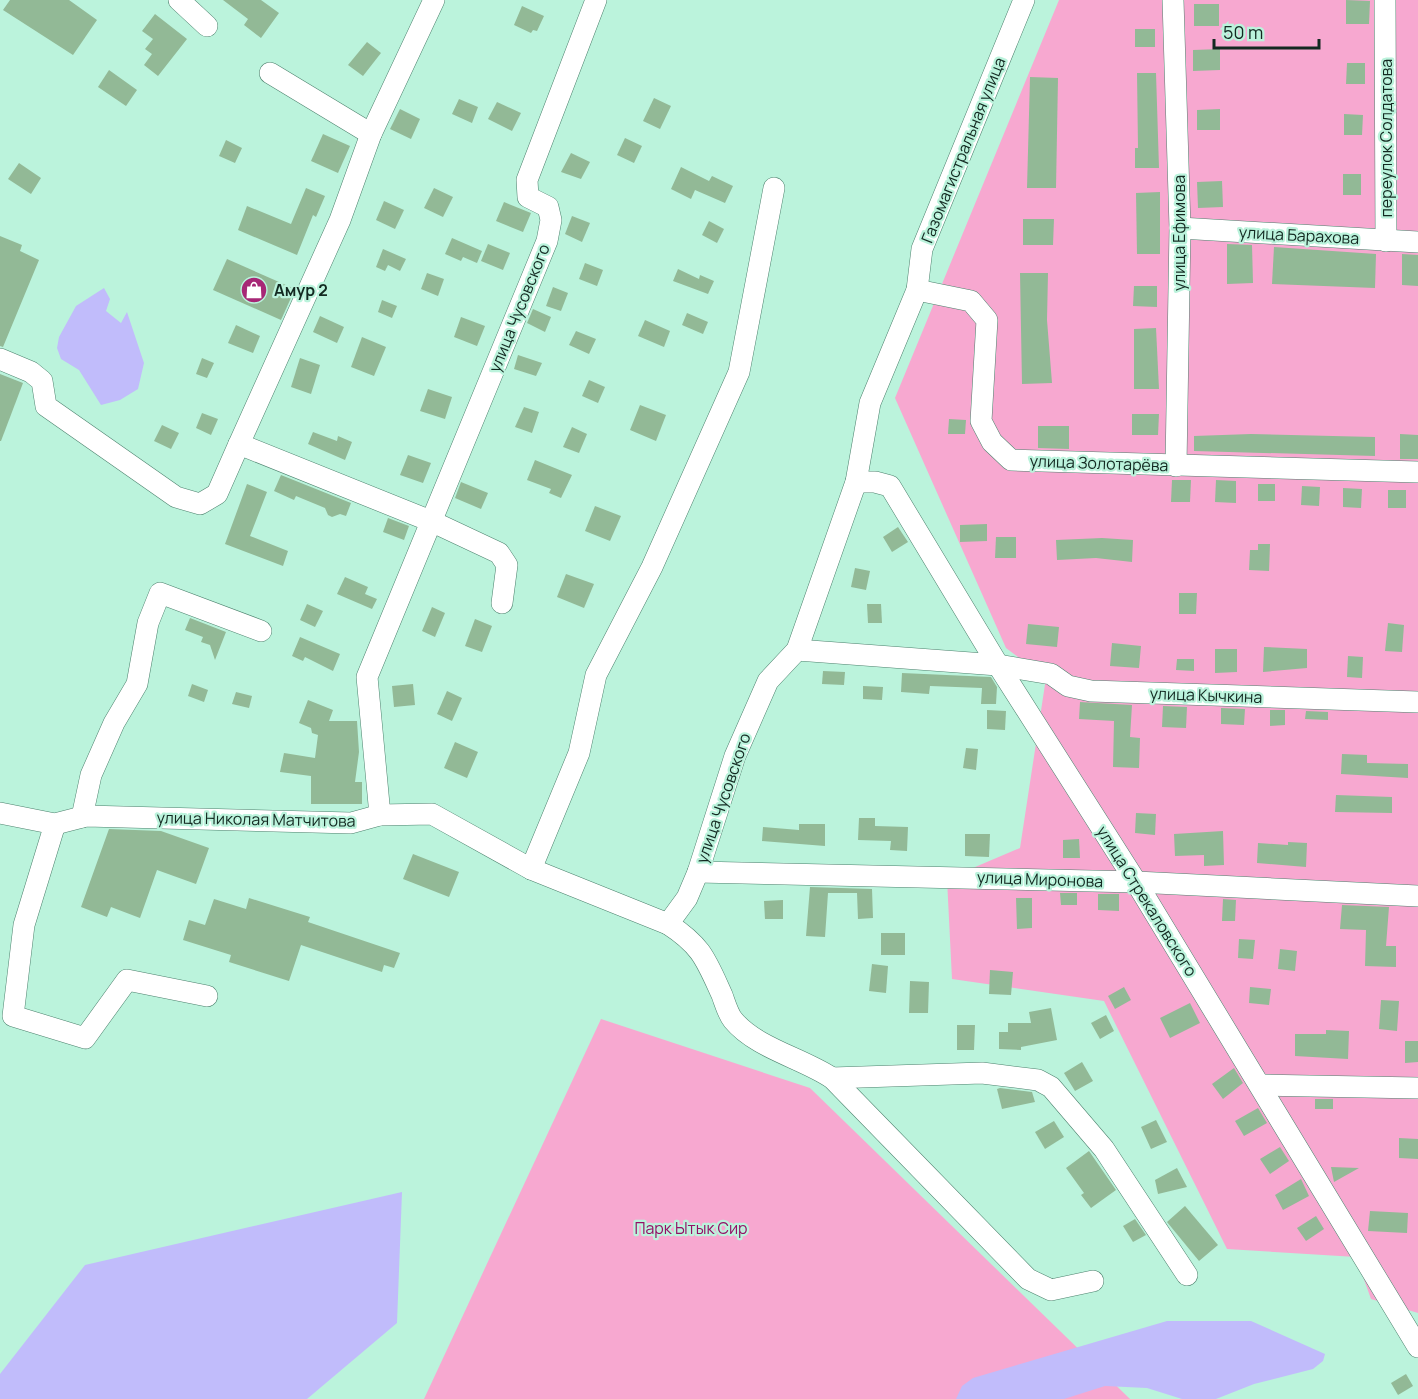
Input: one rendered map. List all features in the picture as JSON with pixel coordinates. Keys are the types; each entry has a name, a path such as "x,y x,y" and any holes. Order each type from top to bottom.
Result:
{"street":[{"path":"179,0 207,26"},
{"path":"0,358 32,372 42,381 46,406 176,497 200,504 217,494 340,220 371,134 434,0"},
{"name":"улица Чусовского","path":"380,815 367,677 547,242 551,220 548,207 528,197 527,180 596,0"},
{"name":"Газомагистральная улица","path":"870,404 917,290 922,249 1024,0"},
{"name":"улица Ефимова","path":"1173,0 1180,228 1176,466"},
{"name":"переулок Солдатова","path":"1385,0 1386,241"},
{"path":"270,73 371,134"},
{"path":"531,869 579,753 596,675 652,567 739,372 774,188"},
{"name":"улица Барахова","path":"1180,228 1418,242"},
{"name":"улица Золотарёва","path":"917,290 971,301 987,320 981,421 992,442 1011,460 1418,472"},
{"name":"улица Чусовского","path":"668,924 687,898 698,872 735,756 768,681 797,650 856,482 870,404"},
{"path":"239,444 432,522 499,553 507,564 502,603"},
{"name":"улица Стрекаловского","path":"856,482 875,482 890,486 998,665 1136,882 1418,1347"},
{"path":"82,818 92,775 114,723 137,684 147,623 160,593 261,630"},
{"name":"улица Кычкина","path":"797,650 998,665 1051,674 1068,686 1091,692 1418,702"},
{"name":"улица Николая Матчитова","path":"0,813 55,825 82,818 351,823 380,815 432,814 531,869 668,924 686,936 703,952 733,1020 770,1048 811,1064 832,1078 1028,1279 1052,1290 1093,1281"},
{"path":"55,825 24,925 13,1016 85,1038 127,980 207,996"},
{"name":"улица Миронова","path":"698,872 1136,882 1418,896"},
{"path":"832,1078 982,1073 1038,1080 1051,1087 1104,1149 1187,1275"},
{"path":"1260,1085 1418,1088"}],"green space":[{"path":"1059,0 1418,0 1418,1313 1371,1299 1356,1257 1227,1249 1104,1001 952,979 947,879 1020,848 1046,678 1006,648 895,398"},
{"name":"Парк Ытык Сир","path":"601,1019 810,1088 1130,1399 424,1399"}],"shaded area":[{"path":"104,288 110,299 106,311 121,323 127,312 144,363 138,389 120,400 101,405 79,370 61,359 57,348 59,337 76,306"},
{"path":"402,1192 397,1323 307,1399 0,1399 0,1374 85,1265"},
{"path":"1167,1321 1251,1321 1325,1354 1323,1361 1313,1369 1254,1384 1216,1399 1182,1399 1147,1388 1105,1386 1064,1399 956,1399 962,1386 973,1378"}],"building":[{"path":"10,0 69,0 97,20 73,55 3,10"},
{"path":"223,0 261,0 279,13 261,38 244,25 248,19"},
{"path":"1346,0 1370,1 1369,24 1346,24"},
{"path":"1194,4 1219,4 1219,26 1194,26"},
{"path":"522,6 544,16 537,31 533,30 531,33 514,25"},
{"path":"155,14 187,39 158,76 144,65 152,54 145,49 153,39 142,31"},
{"path":"1135,29 1155,29 1155,47 1135,47"},
{"path":"367,42 381,53 363,76 348,65"},
{"path":"1220,49 1220,70 1193,71 1193,50"},
{"path":"1347,63 1365,63 1365,84 1346,84"},
{"path":"109,70 137,90 126,106 98,87"},
{"path":"1137,73 1156,73 1159,168 1135,168 1135,148 1138,148"},
{"path":"1030,77 1058,78 1056,188 1027,188"},
{"path":"654,98 671,106 660,129 643,121"},
{"path":"459,99 478,107 472,123 452,114"},
{"path":"497,102 521,113 512,131 488,119"},
{"path":"400,109 420,119 411,139 390,129"},
{"path":"1220,109 1220,130 1197,130 1197,110"},
{"path":"1344,114 1363,115 1362,135 1344,135"},
{"path":"323,134 350,146 338,173 311,161"},
{"path":"625,138 642,146 634,163 617,155"},
{"path":"226,140 242,148 235,163 219,156"},
{"path":"571,153 590,162 581,179 561,172"},
{"path":"19,163 41,178 31,194 8,179"},
{"path":"681,167 709,181 712,176 733,186 725,203 695,190 691,199 671,189"},
{"path":"1343,174 1361,174 1361,195 1343,195"},
{"path":"1222,181 1223,207 1198,208 1197,182"},
{"path":"306,188 325,196 316,217 313,215 297,255 238,230 247,206 291,224"},
{"path":"434,188 453,197 443,217 424,208"},
{"path":"1160,192 1160,254 1137,254 1136,193"},
{"path":"384,201 404,210 395,229 376,220"},
{"path":"504,202 531,213 523,232 496,221"},
{"path":"572,216 590,223 582,242 565,234"},
{"path":"1023,219 1054,219 1053,245 1023,245"},
{"path":"709,221 724,229 717,243 702,235"},
{"path":"0,236 22,245 20,251 39,260 3,347 0,346"},
{"path":"452,238 482,251 477,263 463,257 461,261 445,254"},
{"path":"488,244 510,253 503,270 481,261"},
{"path":"1227,244 1252,245 1253,283 1227,284"},
{"path":"1274,247 1376,254 1375,288 1272,284"},
{"path":"383,249 406,259 400,271 388,265 385,271 376,267"},
{"path":"1402,254 1418,255 1418,286 1402,285"},
{"name":"Амур 2","path":"227,259 295,289 281,320 213,290"},
{"path":"585,263 603,270 597,286 579,279"},
{"path":"678,269 699,279 700,275 714,281 708,294 673,281"},
{"path":"427,273 444,279 438,296 421,289"},
{"path":"1020,273 1048,273 1047,320 1052,383 1022,384"},
{"path":"1134,286 1157,286 1157,307 1133,306"},
{"path":"553,287 568,293 561,311 546,306"},
{"path":"382,300 397,306 392,318 378,312"},
{"path":"533,309 551,317 545,332 527,323"},
{"path":"687,313 708,322 703,334 682,325"},
{"path":"320,316 344,327 337,343 313,332"},
{"path":"461,317 485,326 477,346 454,337"},
{"path":"645,320 670,331 664,347 638,336"},
{"path":"236,325 260,336 253,353 228,343"},
{"path":"1156,328 1159,389 1134,389 1134,329"},
{"path":"576,331 596,339 589,354 569,345"},
{"path":"362,337 386,347 374,376 351,367"},
{"path":"518,355 542,363 536,376 514,369"},
{"path":"202,358 214,363 207,378 196,374"},
{"path":"300,358 320,365 311,394 291,387"},
{"path":"0,374 23,383 1,441 0,441"},
{"path":"589,380 605,387 598,403 582,396"},
{"path":"428,389 452,397 445,419 420,411"},
{"path":"640,405 666,415 656,441 630,430"},
{"path":"524,407 539,412 532,433 515,427"},
{"path":"202,413 218,419 211,435 196,428"},
{"path":"1132,414 1159,414 1158,435 1132,435"},
{"path":"949,419 966,420 965,434 948,434"},
{"path":"162,425 179,433 171,449 154,441"},
{"path":"1038,426 1069,426 1069,449 1038,448"},
{"path":"572,427 587,434 579,453 563,447"},
{"path":"313,432 337,441 338,436 352,442 345,460 308,444"},
{"path":"1251,434 1375,437 1375,456 1194,451 1194,436"},
{"path":"1400,434 1418,435 1418,459 1400,459"},
{"path":"408,455 431,463 423,483 400,475"},
{"path":"535,460 572,475 561,498 549,493 551,489 527,480"},
{"path":"281,475 351,503 346,516 340,514 332,517 328,515 325,508 296,496 294,500 274,491"},
{"path":"1172,480 1191,480 1190,502 1171,502"},
{"path":"1216,480 1236,481 1236,503 1215,502"},
{"path":"461,482 488,493 481,509 455,498"},
{"path":"247,484 267,492 250,536 288,551 283,566 225,544"},
{"path":"1258,484 1275,484 1275,501 1258,501"},
{"path":"1302,486 1320,487 1319,506 1301,505"},
{"path":"1343,488 1362,489 1361,508 1343,507"},
{"path":"1388,490 1406,490 1406,508 1388,508"},
{"path":"595,506 621,516 610,541 585,531"},
{"path":"388,518 409,526 404,540 383,532"},
{"path":"987,524 987,541 960,542 960,525"},
{"path":"898,527 908,542 892,552 883,537"},
{"path":"996,537 1016,537 1016,558 995,558"},
{"path":"1102,538 1133,540 1132,562 1096,558 1057,560 1056,540"},
{"path":"1258,544 1270,544 1269,571 1249,570 1250,550 1258,550"},
{"path":"855,568 870,571 866,590 851,587"},
{"path":"566,574 594,584 584,608 557,597"},
{"path":"345,577 368,587 365,594 377,599 372,609 337,594"},
{"path":"1179,593 1197,593 1196,614 1179,614"},
{"path":"307,604 323,611 315,627 300,620"},
{"path":"867,604 881,604 882,623 868,623"},
{"path":"432,607 445,613 435,637 422,631"},
{"path":"190,618 226,632 215,660 210,645 201,642 203,637 185,630"},
{"path":"475,619 492,626 482,652 465,646"},
{"path":"1388,623 1404,625 1402,652 1385,651"},
{"path":"1028,624 1059,627 1057,647 1026,644"},
{"path":"300,637 340,654 333,671 305,657 303,661 292,656"},
{"path":"1112,643 1141,646 1139,668 1110,666"},
{"path":"1264,647 1307,649 1307,668 1263,672"},
{"path":"1215,649 1237,649 1237,672 1215,673"},
{"path":"1348,656 1363,657 1362,678 1347,677"},
{"path":"1177,659 1194,659 1194,671 1176,670"},
{"path":"823,671 845,672 844,685 822,684"},
{"path":"902,673 991,677 997,687 996,704 981,704 982,688 930,686 929,694 901,692"},
{"path":"192,684 208,690 204,702 188,696"},
{"path":"413,684 415,705 394,707 392,686"},
{"path":"863,686 883,687 882,700 863,699"},
{"path":"447,691 462,698 452,721 437,714"},
{"path":"236,692 252,696 249,708 232,704"},
{"path":"308,700 333,710 329,721 357,721 359,752 355,782 362,782 362,804 311,804 311,776 280,772 284,753 315,758 318,735 312,733 311,728 299,723"},
{"path":"1080,702 1132,705 1130,737 1140,738 1139,768 1113,767 1114,721 1079,719"},
{"path":"1163,706 1187,707 1186,728 1162,727"},
{"path":"1221,708 1245,709 1244,725 1221,724"},
{"path":"987,710 1006,711 1005,730 987,729"},
{"path":"1270,710 1285,710 1285,725 1270,726"},
{"path":"1306,711 1328,712 1328,720 1305,719"},
{"path":"455,742 478,752 467,778 444,768"},
{"path":"966,748 978,749 976,770 963,768"},
{"path":"1342,754 1367,755 1367,763 1408,764 1408,778 1341,774"},
{"path":"1336,795 1392,797 1392,813 1335,812"},
{"path":"1136,813 1156,814 1155,835 1135,833"},
{"path":"859,818 875,818 875,826 908,827 907,851 890,850 891,841 858,840"},
{"path":"799,824 825,824 825,846 762,841 763,827 799,830"},
{"path":"109,829 161,831 209,848 196,884 157,870 140,918 111,907 107,917 81,907"},
{"path":"1223,831 1224,865 1204,866 1204,855 1175,856 1174,834"},
{"path":"965,834 990,834 989,857 965,856"},
{"path":"1079,839 1080,858 1063,858 1063,840"},
{"path":"1288,842 1307,843 1306,867 1257,863 1258,843 1288,845"},
{"path":"413,854 459,872 449,897 403,879"},
{"path":"810,887 872,889 873,918 858,919 857,893 828,893 825,937 806,936"},
{"path":"1060,893 1077,893 1077,905 1061,905"},
{"path":"1098,894 1119,894 1119,911 1098,910"},
{"path":"249,898 310,917 308,922 400,953 394,968 384,965 382,972 301,945 289,981 229,962 231,955 183,940 189,920 205,925 214,899 246,909"},
{"path":"1016,898 1032,898 1032,928 1017,929"},
{"path":"1223,899 1236,900 1235,921 1222,921"},
{"path":"783,900 783,919 765,919 764,901"},
{"path":"1342,905 1389,907 1386,946 1396,946 1396,967 1365,966 1366,930 1340,929"},
{"path":"881,933 905,933 905,955 881,955"},
{"path":"1239,939 1255,940 1253,959 1238,958"},
{"path":"1280,949 1297,951 1295,971 1278,969"},
{"path":"872,964 888,966 886,993 869,991"},
{"path":"990,970 1013,972 1011,995 989,994"},
{"path":"910,981 929,982 928,1013 909,1013"},
{"path":"1124,987 1131,1000 1115,1009 1108,996"},
{"path":"1250,987 1271,989 1269,1005 1249,1003"},
{"path":"1381,1000 1399,1001 1397,1031 1379,1029"},
{"path":"1190,1003 1200,1023 1170,1038 1160,1018"},
{"path":"1051,1008 1057,1040 1021,1047 1021,1050 999,1049 999,1032 1008,1032 1008,1023 1031,1023 1029,1012"},
{"path":"1106,1015 1114,1031 1100,1039 1091,1023"},
{"path":"957,1025 975,1025 974,1050 957,1050"},
{"path":"1326,1030 1349,1031 1348,1059 1295,1056 1295,1034 1326,1034"},
{"path":"1405,1041 1418,1041 1418,1062 1405,1063"},
{"path":"1082,1062 1093,1081 1075,1091 1064,1073"},
{"path":"1234,1068 1243,1083 1223,1099 1212,1084"},
{"path":"997,1089 1032,1092 1035,1102 1002,1109"},
{"path":"1315,1099 1333,1099 1333,1109 1315,1109"},
{"path":"1258,1108 1267,1123 1244,1136 1235,1121"},
{"path":"1156,1120 1167,1142 1151,1149 1141,1127"},
{"path":"1054,1121 1064,1137 1045,1149 1035,1132"},
{"path":"1399,1138 1418,1139 1418,1159 1399,1158"},
{"path":"1280,1147 1289,1161 1270,1174 1260,1159"},
{"path":"1089,1151 1116,1190 1091,1208 1081,1195 1084,1193 1066,1168"},
{"path":"1331,1167 1359,1168 1334,1182"},
{"path":"1177,1168 1187,1187 1158,1194 1155,1180"},
{"path":"1301,1179 1309,1196 1283,1210 1275,1195"},
{"path":"1185,1206 1218,1245 1199,1261 1167,1222"},
{"path":"1370,1211 1408,1213 1407,1233 1368,1231"},
{"path":"1316,1216 1324,1229 1306,1241 1297,1228"},
{"path":"1135,1219 1146,1235 1133,1242 1123,1226"},
{"path":"1406,1374 1413,1386 1398,1395 1391,1383"}],"place":[{"name":"Амур 2","path":"254,290"}]}
